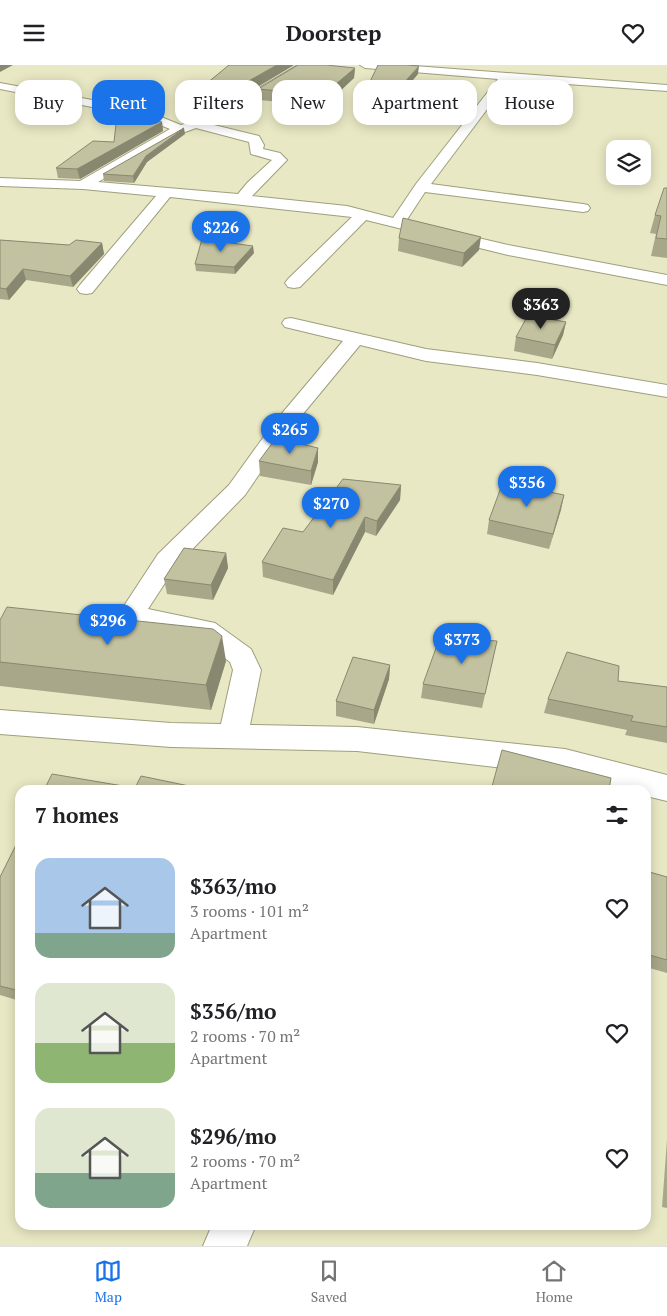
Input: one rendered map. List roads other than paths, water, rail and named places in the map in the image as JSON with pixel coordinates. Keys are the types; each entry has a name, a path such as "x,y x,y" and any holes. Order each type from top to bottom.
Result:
{"street":[{"path":"262,91 306,65"},
{"path":"365,65 453,74 598,78 667,87"},
{"path":"398,222 420,187 522,65"},
{"path":"0,86 141,113 180,129"},
{"path":"82,185 180,129 198,125 254,139 257,145 256,151 275,156 280,160 253,185 242,199"},
{"path":"0,182 82,185 242,199 364,214 508,250 667,280"},
{"path":"420,187 583,209"},
{"path":"86,289 166,193"},
{"path":"294,283 364,214"},
{"path":"291,323 426,355 537,369 667,391"},
{"path":"233,736 247,670 241,656 206,630 131,615 167,560 237,490 280,428 356,339"},
{"path":"0,722 171,735 357,739 565,762 667,788"},
{"path":"225,1246 232,1230"}]}
